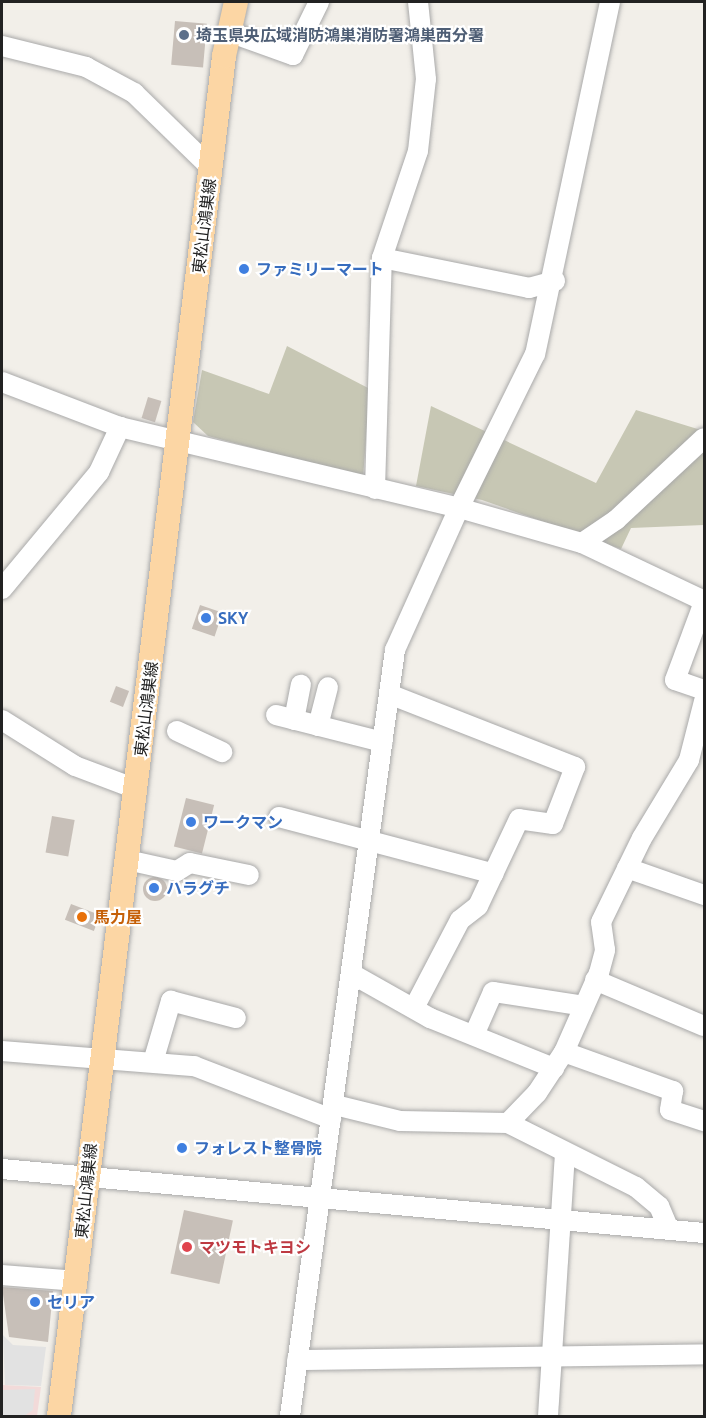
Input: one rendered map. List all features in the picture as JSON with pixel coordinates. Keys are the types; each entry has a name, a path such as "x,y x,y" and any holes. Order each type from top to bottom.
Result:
{"main road":[{"name":"東松山鴻巣線","path":"55,1412 77,1281 101,1059 179,442 211,168 229,32 236,2"}],"street":[{"path":"229,32 293,56 319,2"},
{"path":"375,489 382,258 418,151 426,79 418,2"},
{"path":"291,1416 395,650 459,508 536,354 555,281 610,2"},
{"path":"2,46 86,67 134,93 211,168"},
{"path":"382,258 529,288 555,281"},
{"path":"2,382 120,427 459,508 582,543 705,602 675,680 705,690"},
{"path":"2,586 99,472 120,427"},
{"path":"582,543 616,520 705,438"},
{"path":"301,685 285,717 383,742"},
{"path":"318,726 328,687"},
{"path":"389,694 574,766 553,824 519,819 478,906 460,920 415,1006"},
{"path":"508,1123 559,1060 596,980 605,950 602,922 627,868 697,762 705,701"},
{"path":"2,720 75,765 136,789"},
{"path":"177,731 222,752"},
{"path":"279,817 494,874"},
{"path":"127,860 177,871 190,863 249,875"},
{"path":"627,868 705,895"},
{"path":"352,974 474,1035 672,1091 670,1110 705,1121"},
{"path":"596,980 705,1026"},
{"path":"474,1035 493,992 584,1006"},
{"path":"153,1062 171,1001 236,1018"},
{"path":"2,1051 194,1066 333,1112 400,1121 508,1123 565,1154 636,1187 659,1206 669,1230"},
{"path":"548,1416 554,1357 565,1154"},
{"path":"2,1169 88,1174 321,1195 705,1233"},
{"path":"2,1275 77,1281"},
{"path":"297,1360 705,1354"}],"shaded area":[{"path":"287,346 370,389 363,477 208,436 193,422 202,370 269,394"},
{"path":"431,406 596,483 636,410 704,431 704,525 631,528 621,549 482,500 416,486"},
{"path":"2,1314 3,1335 13,1345 46,1347 41,1386 5,1385"},
{"path":"4,1350 3,1385 41,1387 37,1416 2,1416"},
{"path":"35,1389 33,1410 24,1416 2,1416 2,1390"}],"building":[{"path":"175,21 207,24 203,68 171,65"},
{"path":"148,397 161,401 155,422 142,418"},
{"path":"200,605 223,613 215,636 192,629"},
{"path":"116,686 129,691 123,707 110,702"},
{"path":"186,798 214,805 202,854 174,847"},
{"path":"52,816 75,820 68,856 46,852"},
{"path":"155,877 160,878 166,884 166,894 160,900 155,901 150,900 144,894 143,889 144,884 150,878"},
{"path":"71,904 100,915 94,931 65,920"},
{"path":"184,1210 233,1220 219,1284 170,1274"},
{"path":"2,1287 53,1291 48,1342 9,1337"}],"place":[{"name":"埼玉県央広域消防鴻巣消防署鴻巣西分署","path":"184,35"},
{"name":"ファミリーマート","path":"244,269"},
{"name":"SKY","path":"206,618"},
{"name":"ワークマン","path":"191,822"},
{"name":"ハラグチ","path":"154,888"},
{"name":"馬力屋","path":"82,917"},
{"name":"フォレスト整骨院","path":"182,1148"},
{"name":"マツモトキヨシ","path":"187,1247"},
{"name":"セリア","path":"35,1302"}]}
